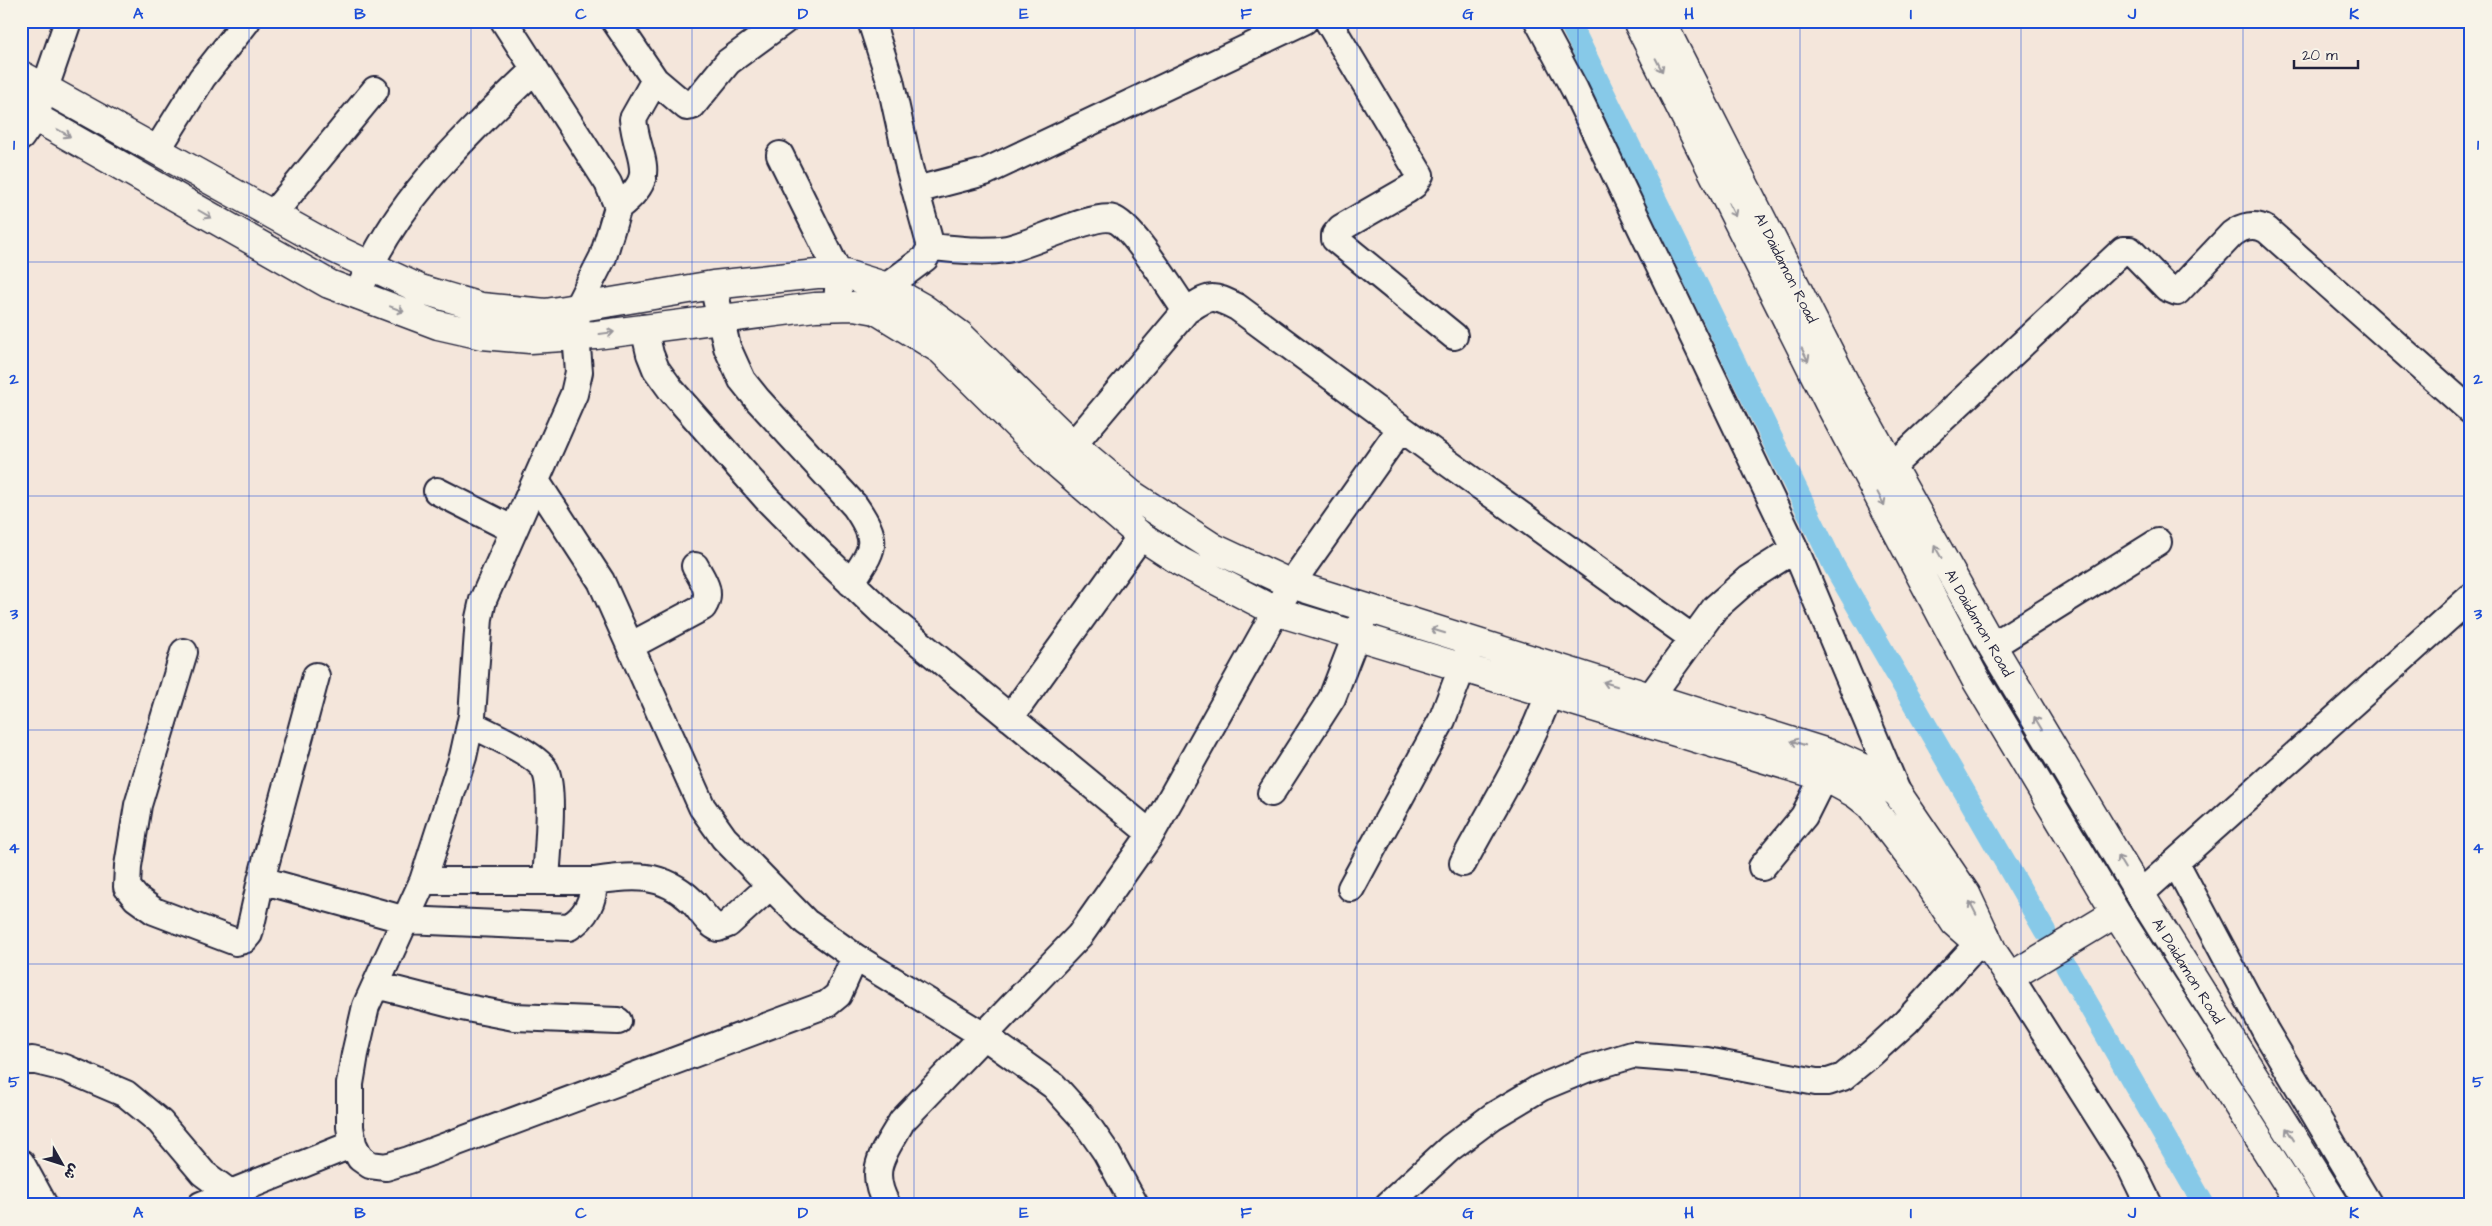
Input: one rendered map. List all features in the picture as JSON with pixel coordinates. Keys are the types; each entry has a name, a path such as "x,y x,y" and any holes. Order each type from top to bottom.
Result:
{"street":[{"path":"68,21 46,88 26,121 328,284 438,325 482,335 530,339 849,306 876,310 941,350 1044,452 1141,536 1181,562 1275,611 1362,622 1472,642 1651,696 1830,766 1856,794 1870,805 1923,874 1955,923 1986,944"},
{"path":"157,150 202,78 247,21"},
{"path":"615,21 655,80 687,107 692,106 728,62 784,21"},
{"path":"849,306 884,286 925,258 931,247 890,80 871,21"},
{"path":"916,190 985,172 1304,21"},
{"path":"1328,21 1420,175 1417,181 1407,190 1342,228 1335,235 1335,239 1454,336"},
{"path":"1538,21 1575,90 1795,549 1898,794 1966,894 1986,944 2010,977 2131,1168 2149,1205"},
{"name":"Al Daidamon Road","path":"1637,21 1838,396 1890,468 1992,646 2140,894 2335,1205"},
{"name":"Al Daidamon Road","path":"1661,21 1838,396 1975,678 2116,913 2301,1205"},
{"path":"510,23 535,69 608,183 618,207"},
{"path":"358,295 368,265 418,192 462,139 535,69"},
{"path":"21,75 368,265 420,289 481,307 546,313 713,285 785,276 840,274 884,286 923,308 960,335 1074,445 1131,494 1174,524 1214,548 1291,584 1362,622 1464,668 1550,695 1830,766 1869,771 1898,794"},
{"path":"655,80 633,119 644,163 641,183 632,197 618,207 603,257 578,308 576,335 579,372 574,394 480,610 470,724 447,810 423,881 365,1011 350,1084 350,1126 353,1144 360,1158 370,1165 386,1167 437,1150 828,1004 836,999 855,957"},
{"path":"273,214 375,90"},
{"path":"780,155 840,274 849,306"},
{"path":"931,247 978,251 1008,248 1064,229 1105,218 1113,219 1132,234 1186,311"},
{"path":"1890,468 2123,250 2130,250 2167,288 2177,292 2232,234 2249,226 2257,226 2267,230 2471,411"},
{"path":"713,285 726,347 742,380 758,400 856,506 865,521 873,544 871,552 851,583"},
{"path":"1074,445 1186,311 1205,298 1219,297 1237,307 1401,428 1692,637"},
{"path":"644,328 656,370 672,391 767,499 851,583 882,612 1151,834"},
{"path":"887,1205 880,1192 876,1173 885,1151 902,1121 1080,935 1151,834 1291,584 1401,428"},
{"path":"536,481 596,571 702,807 724,838 806,922 855,957 984,1036 1059,1092 1081,1116 1106,1152 1135,1205"},
{"path":"437,491 514,530"},
{"path":"1010,718 1141,536"},
{"path":"1992,646 2158,542"},
{"path":"1651,696 1692,637 1715,608 1730,593 1795,549"},
{"path":"630,646 703,607 707,600 707,589 695,566"},
{"path":"2140,894 2471,597"},
{"path":"1271,793 1332,698 1362,622"},
{"path":"1351,888 1435,733 1464,668 1472,642"},
{"path":"184,652 138,805 128,866 127,887 136,898 154,911 236,942 244,940 249,934 261,880 316,676"},
{"path":"1463,863 1528,748 1550,695 1558,668"},
{"path":"470,724 529,756 545,770 550,792 546,881"},
{"path":"1762,867 1804,816 1830,766"},
{"path":"2176,863 2252,1007 2369,1205"},
{"path":"423,881 594,881 618,877 651,876 691,900 710,924 718,928 728,924 770,886"},
{"path":"261,880 406,920 569,927 579,922 585,913 594,892 594,881"},
{"path":"2010,977 2116,913"},
{"path":"1388,1205 1450,1148 1493,1116 1540,1088 1586,1069 1632,1055 1707,1061 1816,1082 1828,1082 1843,1077 1906,1022 1986,944"},
{"path":"376,985 462,1007 514,1016 618,1021"},
{"path":"21,1062 32,1060 65,1068 126,1094 160,1122 203,1173 230,1193"},
{"path":"201,1205 353,1144"},
{"path":"2282,1175 2306,1161"},
{"path":"21,1163 44,1205"}],"waterway":[{"path":"1569,21 1834,566 2045,931"},
{"path":"2066,966 2204,1205"}]}
